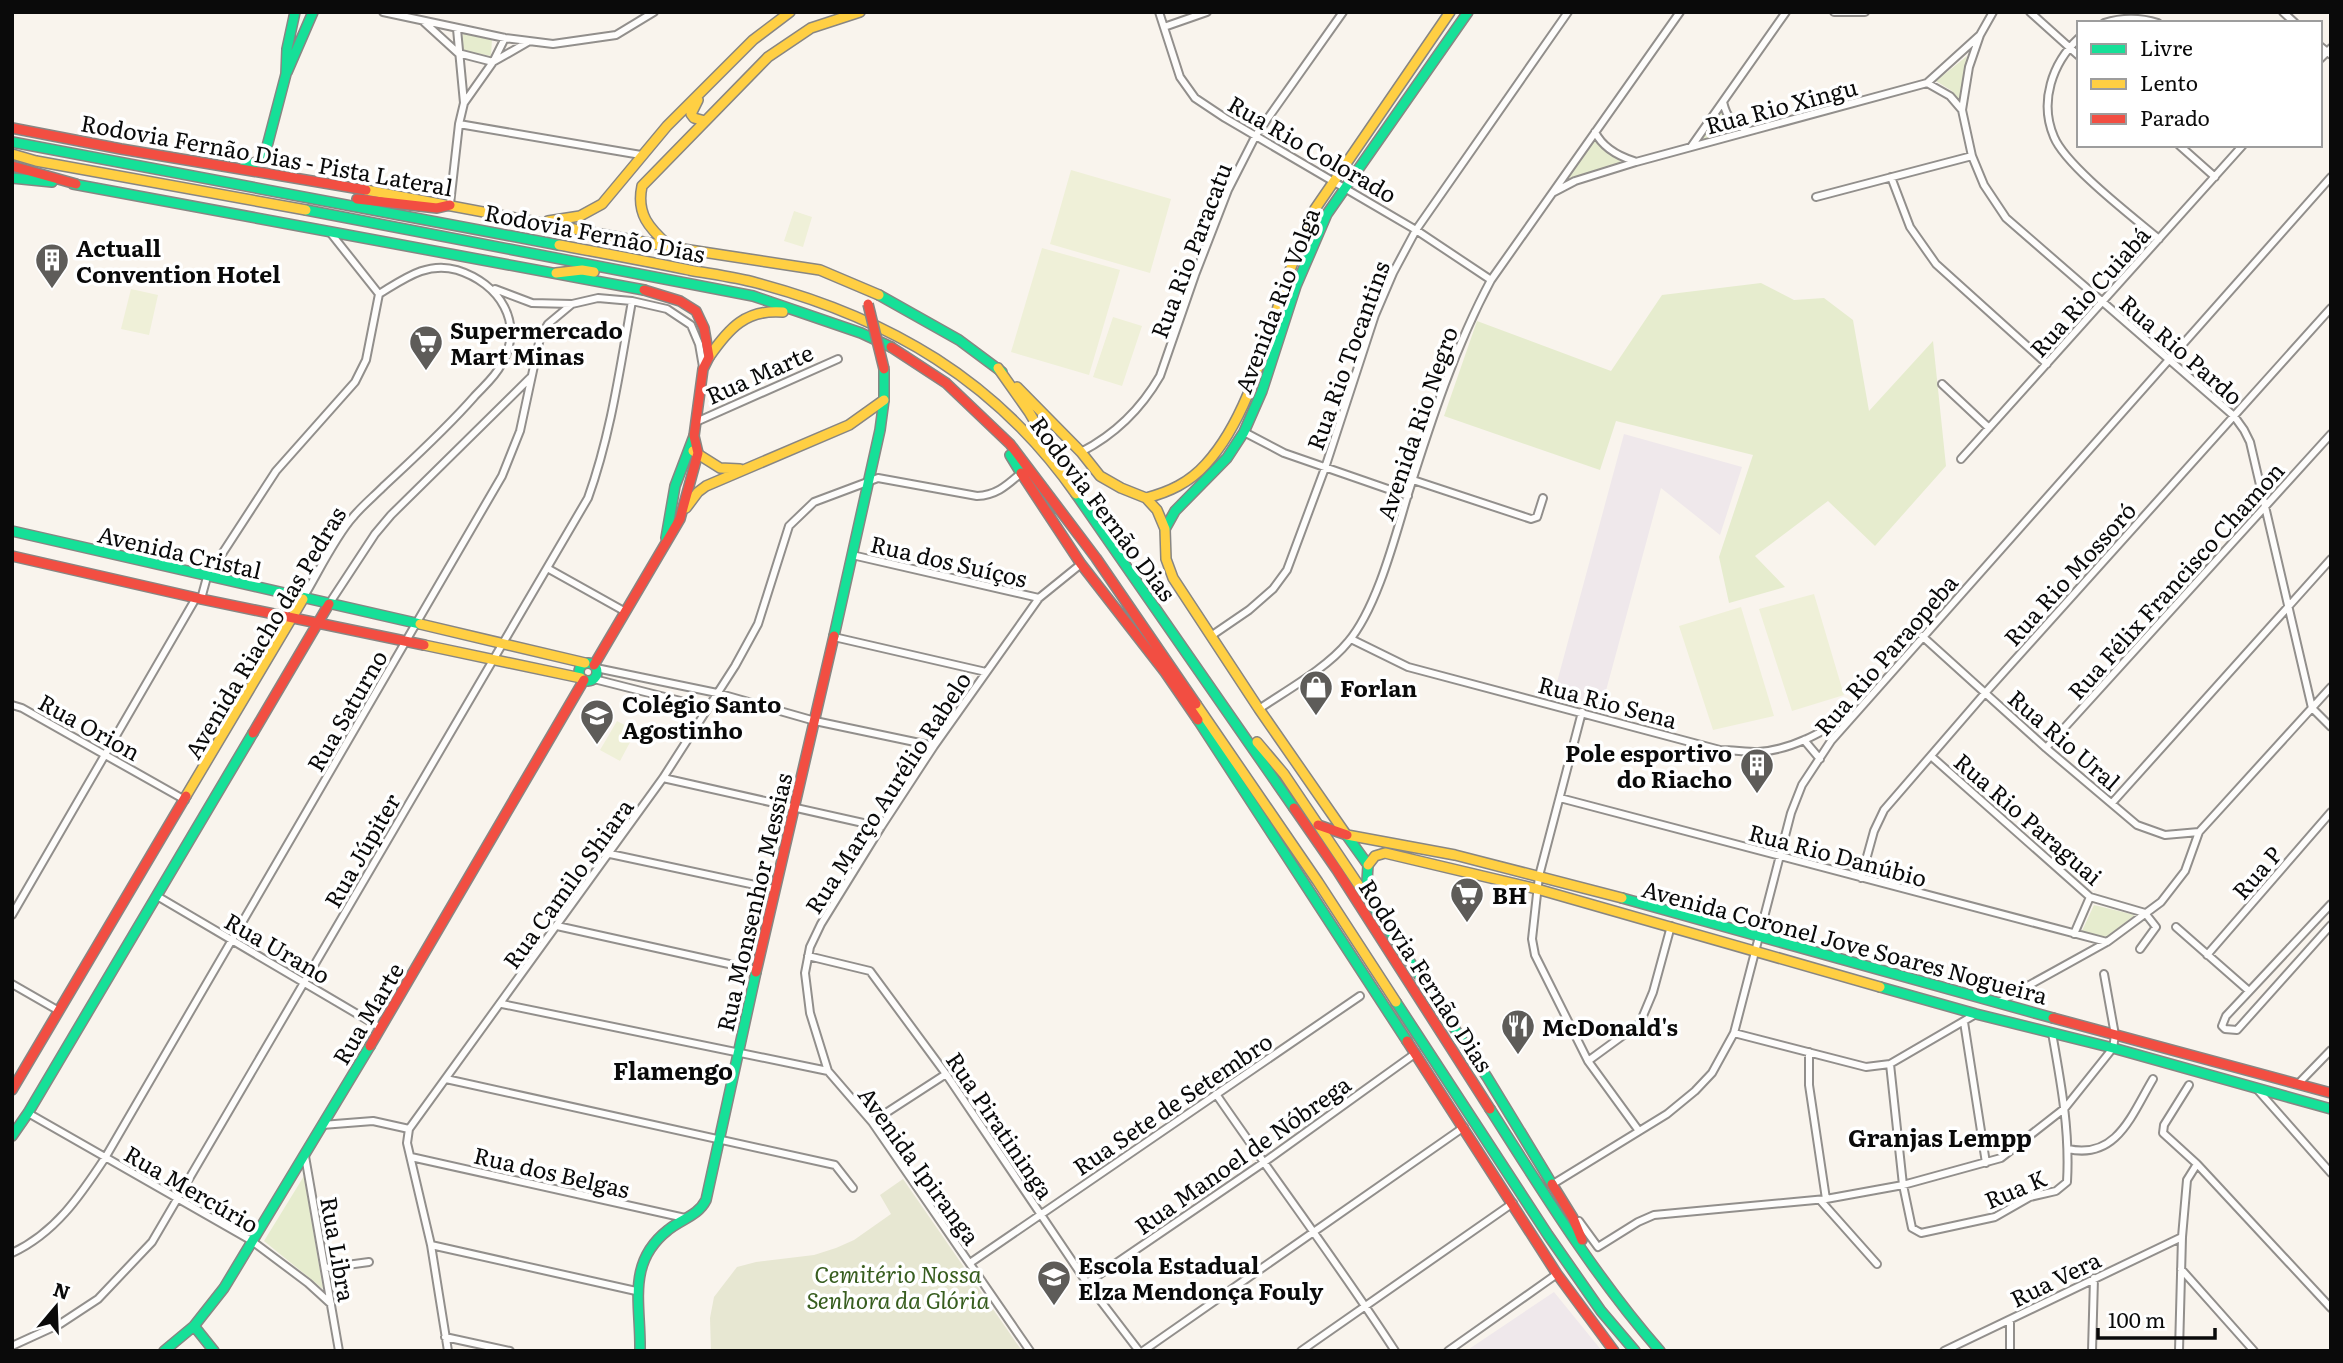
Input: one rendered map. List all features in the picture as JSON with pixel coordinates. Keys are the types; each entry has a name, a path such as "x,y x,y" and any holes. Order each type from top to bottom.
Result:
{"main road":[{"path":"286,74 285,61 295,12"},
{"path":"241,168 261,160 265,154 286,74 313,12"},
{"path":"540,223 580,216 602,204 667,126 753,40 790,12"},
{"path":"670,247 652,232 640,212 638,201 642,186 768,57 789,40 816,24 860,12"},
{"name":"Avenida Rio Volga","path":"1146,498 1182,485 1217,450 1234,426 1305,230 1332,180 1450,12"},
{"name":"Avenida Rio Volga","path":"1165,529 1175,512 1227,458 1244,432 1262,391 1296,286 1316,235 1345,187 1468,12"},
{"path":"289,37 302,42"},
{"path":"705,121 694,118 691,114 709,84"},
{"name":"Rodovia Fernão Dias - Pista Lateral","path":"15,128 670,247 790,264 820,270 845,280"},
{"name":"Rodovia Fernão Dias","path":"12,142 755,282 834,306 901,336 964,376 1014,419 1070,486 1344,880 1564,1225 1638,1326 1660,1351"},
{"name":"Rodovia Fernão Dias","path":"12,154 753,296 861,333 896,349 946,383 989,422 1044,488 1160,650 1377,970 1548,1235 1601,1311 1635,1351"},
{"path":"12,166 76,184 659,293 680,301 696,312 704,328 709,357"},
{"path":"12,178 76,184"},
{"path":"322,200 346,198 437,208 450,205"},
{"path":"556,273 582,270 657,281 671,280"},
{"name":"Rodovia Fernão Dias","path":"845,280 911,310 998,368 1081,452 1100,476 1146,498 1157,510 1165,529 1166,559 1173,578 1259,709 1368,866 1370,902 1487,1077 1552,1184"},
{"name":"Rua Monsenhor Messias","path":"640,1351 636,1291 638,1272 647,1250 663,1232 704,1206 880,430 884,369 868,304 863,295 845,280"},
{"name":"Rua Marte","path":"666,539 668,518 687,449 694,436 703,369 719,340 740,319 763,310 786,312 861,333"},
{"path":"998,368 1029,412 1070,486"},
{"path":"680,519 690,502 706,486 849,425 884,400"},
{"path":"989,422 1081,564 1165,672 1219,750 1557,1273 1614,1351"},
{"name":"Rua Marte","path":"164,1351 194,1326 224,1288 381,1028 680,519 698,453 694,436"},
{"path":"687,449 720,468 748,468"},
{"name":"Avenida Cristal","path":"12,531 502,643 589,672"},
{"name":"Avenida Cristal","path":"12,556 406,643 492,660 589,672"},
{"name":"Avenida Riacho das Pedras","path":"12,1090 303,599"},
{"name":"Avenida Riacho das Pedras","path":"12,1136 29,1113 330,604"},
{"path":"1219,700 1284,774 1370,902"},
{"name":"Avenida Coronel Jove Soares Nogueira","path":"1318,825 1347,835 1422,848 1539,876 2331,1093"},
{"path":"1418,860 1422,848"},
{"name":"Avenida Coronel Jove Soares Nogueira","path":"1368,866 1375,856 1385,853 1537,889 1976,1014 2113,1048 2331,1109"},
{"path":"1582,901 1586,889"},
{"path":"1552,1184 1573,1218 1591,1259"},
{"path":"194,1326 214,1351"}],"street":[{"path":"383,12 457,29 553,44 616,36 654,12"},
{"name":"Rua Rio Colorado","path":"1159,12 1180,77 1195,97 1225,118 1416,230 1491,280"},
{"path":"1164,27 1207,12"},
{"name":"Rua Rio Paracatu","path":"1081,452 1096,444 1126,420 1147,399 1160,376 1216,219 1256,135 1343,12"},
{"name":"Rua Rio Tocantins","path":"1211,636 1265,596 1287,570 1325,468 1375,316 1393,273 1416,230 1569,12"},
{"name":"Avenida Rio Negro","path":"1259,709 1338,654 1351,639 1393,546 1463,337 1491,280 1680,12"},
{"path":"1691,147 1786,12"},
{"path":"1834,12 1866,12"},
{"name":"Rua Rio Xingu","path":"1552,193 1575,181 1636,162 1927,83 1980,35 1993,12"},
{"path":"2030,12 2077,54"},
{"path":"2110,21 2119,18 2143,18 2152,21"},
{"path":"424,22 458,53 493,62 530,41"},
{"path":"450,205 464,103 457,29"},
{"name":"Rua Rio Pardo","path":"1980,35 1971,59 1962,110 1972,156 1984,185 2007,218 2234,416 2244,430 2250,442 2312,708"},
{"path":"464,103 493,62 505,38"},
{"path":"2077,40 2069,47 2051,79 2048,117 2054,138 2084,174 2159,239"},
{"path":"1927,83 1950,96 1962,110"},
{"path":"1723,102 1727,117 1736,126 1749,131"},
{"path":"459,124 641,155"},
{"path":"1595,132 1616,154 1636,162"},
{"path":"2181,147 2215,177"},
{"name":"Rua Rio Cuiabá","path":"1961,459 2241,147"},
{"path":"1816,197 1972,156"},
{"path":"1891,177 1910,227 1936,264 2047,364"},
{"name":"Rua Rio Paraopeba","path":"1552,1184 1667,1114 1712,1073 1734,1033 1791,813 1802,786 1820,759 1855,712 2331,177"},
{"path":"329,232 379,294"},
{"path":"379,294 424,270 440,267 478,278 493,289 532,303 572,304 598,298 632,301 667,309 691,325 699,344 703,369"},
{"name":"Avenida Riacho das Pedras","path":"303,599 352,517 460,412 500,367 507,354 510,327 502,300 493,289"},
{"path":"12,915 104,754 199,599 207,576 276,471 355,382 366,360 379,294"},
{"name":"Rua Júpiter","path":"12,1346 60,1324 98,1299 152,1242 588,498 610,427 632,301"},
{"name":"Rua Saturno","path":"12,1253 48,1230 73,1206 105,1158 502,476 520,431 540,338 548,324 572,304"},
{"name":"Rua Rio Mossoró","path":"1861,878 1874,831 1884,810 1986,692 2331,308"},
{"name":"Rua Marte","path":"696,422 838,359"},
{"name":"Avenida Riacho das Pedras","path":"330,604 375,534 391,515 531,377"},
{"path":"1942,384 1989,428"},
{"path":"1244,432 1284,453 1408,496"},
{"name":"Rua Félix Francisco Chamon","path":"2046,748 2331,434"},
{"path":"868,481 887,478 989,496 1001,490 1021,473"},
{"path":"1413,480 1531,519 1537,517 1543,498"},
{"name":"Rua Camilo Shiara","path":"409,1129 610,854 735,666 758,624 789,526 814,502 868,481"},
{"name":"Rua dos Suíços","path":"852,555 1039,598"},
{"path":"2112,803 2331,559"},
{"name":"Rua Março Aurélio Rabelo","path":"828,1071 810,1013 805,974 810,947 821,924 934,746 1039,598 1081,564"},
{"path":"547,568 624,611"},
{"name":"Rua Rio Ural","path":"1922,636 2046,748 2137,825 2165,835 2199,832"},
{"path":"834,637 986,672"},
{"name":"Rua Rio Sena","path":"1351,639 1408,667 1720,750 1759,752 1788,747 1822,732 1855,712"},
{"name":"Avenida Cristal","path":"589,672 717,693 815,721 934,746"},
{"name":"Avenida Cristal","path":"589,672 708,708"},
{"path":"1997,1003 2107,942 2161,902 2185,871 2199,832 2331,687"},
{"name":"Rua Orion","path":"12,705 22,708 185,800"},
{"path":"2312,708 2331,727"},
{"path":"1582,712 1539,876 1532,939 1535,955 1588,1061 1639,1131"},
{"path":"1804,740 1820,759"},
{"name":"Rua Rio Paraguai","path":"1932,757 2090,897 2145,913"},
{"path":"663,778 881,827"},
{"name":"Rua Rio Danúbio","path":"1560,798 2107,942"},
{"name":"Rua P","path":"2207,955 2331,813"},
{"path":"610,854 774,890"},
{"name":"Rua Urano","path":"157,897 381,1028"},
{"path":"2074,934 2090,897"},
{"path":"2331,904 2223,1021 2225,1029 2238,1030 2331,925"},
{"path":"2140,949 2156,927 2145,913"},
{"path":"557,926 756,970"},
{"path":"1588,1061 1640,1023 1653,992 1671,926"},
{"path":"2176,927 2249,991"},
{"name":"Rua Piratininga","path":"808,957 870,971 946,1073 1087,1283 1141,1351"},
{"path":"1823,1199 1903,1185 2001,1158 2066,1108 2113,1048 2115,1035 2104,974"},
{"path":"12,984 59,1012"},
{"name":"Rua Sete de Setembro","path":"970,1264 1360,996"},
{"path":"502,1004 828,1071"},
{"path":"1734,1033 1866,1067 1890,1064 1976,1014"},
{"path":"1964,1022 1986,1163"},
{"name":"Rua K","path":"1903,1185 1912,1228 1921,1233 1995,1217 2030,1197 2056,1191 2067,1182 2066,1108 2052,1033"},
{"path":"2298,1084 2331,1050"},
{"path":"1809,1052 1809,1085 1823,1199 1877,1264"},
{"name":"Rua Manoel de Nóbrega","path":"1087,1283 1263,1163 1416,1053"},
{"path":"1890,1064 1903,1185"},
{"name":"Avenida Ipiranga","path":"828,1071 872,1122 1030,1351"},
{"path":"872,1122 946,1073"},
{"path":"446,1079 835,1165 853,1188"},
{"path":"2068,1149 2090,1151 2112,1141 2122,1131 2153,1079"},
{"path":"2189,1085 2164,1125 2162,1130 2166,1137 2197,1164 2331,1308"},
{"path":"2256,1088 2331,1173"},
{"path":"1216,1094 1395,1351"},
{"name":"Rua Mercúrio","path":"29,1113 252,1241 331,1304"},
{"path":"322,1125 373,1121 409,1129 407,1143 431,1245 448,1351"},
{"path":"1141,1351 1464,1127"},
{"name":"Rua Libra","path":"305,1154 339,1351"},
{"name":"Rua dos Belgas","path":"411,1157 685,1218"},
{"path":"2179,1351 2182,1237 2187,1180 2197,1164"},
{"name":"Rodovia Fernão Dias","path":"1552,1184 1598,1247 1654,1215 1823,1199"},
{"path":"1301,1351 1513,1203"},
{"name":"Rua Vera","path":"1944,1351 2182,1237"},
{"path":"431,1245 636,1291"},
{"path":"325,1268 369,1262"},
{"path":"2181,1269 2254,1351"},
{"path":"1448,1351 1557,1273"},
{"path":"2092,1351 2094,1278"},
{"path":"2010,1320 2010,1351"},
{"path":"445,1337 510,1351"}],"shaded area":[{"path":"1624,434 1742,467 1720,535 1661,488 1601,709 1553,697"},
{"path":"1554,1292 1602,1351 1466,1351"}],"green space":[{"path":"463,33 492,39 491,56 461,50"},
{"path":"1967,56 1960,101 1952,91 1936,81"},
{"path":"1721,108 1725,119 1741,130 1697,143"},
{"path":"1593,140 1621,162 1561,184"},
{"path":"1071,170 1171,199 1150,273 1050,244"},
{"path":"794,211 812,217 803,247 784,241"},
{"path":"1042,248 1120,270 1089,375 1011,352"},
{"path":"1761,283 1794,300 1824,298 1853,320 1869,411 1933,341 1946,466 1875,546 1828,501 1755,556 1785,587 1729,603 1719,557 1753,455 1616,421 1600,470 1444,416 1477,321 1611,371 1662,295"},
{"path":"131,289 158,295 149,335 121,329"},
{"path":"1113,317 1142,326 1122,386 1093,377"},
{"path":"1814,594 1844,695 1792,711 1759,609"},
{"path":"1741,607 1774,716 1713,730 1679,626"},
{"path":"617,721 636,731 620,761 600,750"},
{"path":"2094,905 2135,915 2105,938 2082,931"},
{"path":"304,1176 323,1289 264,1241"},
{"name":"Cemitério Nossa Senhora da Glória","path":"903,1179 1022,1351 711,1351 710,1318 714,1297 737,1267 814,1255 854,1240 891,1214 880,1195"}],"traffic: fast":[{"path":"242,168 261,160 265,154 286,74 287,49 295,12"},
{"path":"287,72 313,12"},
{"path":"1165,529 1175,511 1227,458 1244,432 1262,391 1296,286 1327,214 1468,12"},
{"path":"12,142 559,245"},
{"path":"12,178 52,182"},
{"path":"73,184 644,290"},
{"path":"306,210 753,296 861,333 891,347"},
{"path":"879,295 959,340 1002,372"},
{"path":"834,636 880,430 884,369"},
{"path":"666,538 675,486 694,436"},
{"path":"1010,455 1021,473"},
{"path":"1076,494 1294,808"},
{"path":"12,531 420,624"},
{"path":"588,663 594,666 597,672 594,678 588,681 582,678 579,672 582,666 588,663"},
{"path":"1198,720 1407,1041"},
{"path":"12,1136 253,733"},
{"path":"1345,833 1368,865 1370,902 1487,1077 1552,1184"},
{"path":"1622,898 2053,1018"},
{"path":"640,1351 638,1301 641,1270 655,1243 673,1226 699,1210 706,1200 756,972"},
{"path":"1880,987 2331,1109"},
{"path":"1396,1002 1548,1235 1601,1311 1635,1351"},
{"path":"164,1351 194,1326 224,1288 370,1046"},
{"path":"1490,1109 1613,1294 1660,1351"},
{"path":"194,1326 214,1351"}],"traffic: slow":[{"path":"548,221 580,216 602,204 667,126 753,40 790,12"},
{"path":"669,246 646,220 641,205 642,186 768,57 811,28 860,12"},
{"path":"1146,498 1186,482 1206,464 1221,445 1234,424 1255,376 1290,270 1315,209 1450,12"},
{"path":"698,100 691,114 694,118 705,121"},
{"path":"12,154 36,161 306,210"},
{"path":"366,190 670,247 820,270 879,295"},
{"path":"559,245 757,283 805,297 895,335 975,386 1011,418 1045,454 1076,494"},
{"path":"556,273 582,270 594,272"},
{"path":"709,357 740,322 759,314 783,312"},
{"path":"998,368 1029,412 1061,466"},
{"path":"1017,387 1081,452 1100,476 1146,498 1157,510 1165,529 1166,559 1173,578 1345,833"},
{"path":"686,508 706,486 849,425 884,400"},
{"path":"693,451 720,468 740,469"},
{"path":"186,796 303,599"},
{"path":"420,624 585,663"},
{"path":"424,645 581,678"},
{"path":"1196,704 1318,882 1396,1002"},
{"path":"1257,742 1284,774 1370,902"},
{"path":"1347,835 1455,855 1622,898"},
{"path":"1368,865 1375,856 1385,853 1537,889 1880,987"}],"traffic: jam":[{"path":"12,128 366,190"},
{"path":"12,166 76,184"},
{"path":"357,199 437,208 450,205"},
{"path":"594,665 680,519 698,453 694,436 703,369 709,357 704,328 696,311 680,301 644,290"},
{"path":"868,304 884,369"},
{"path":"891,347 946,383 1010,444 1096,558 1196,704"},
{"path":"1021,473 1081,564 1165,672 1198,720"},
{"path":"12,556 201,599 424,645"},
{"path":"253,733 329,604"},
{"path":"756,972 834,636"},
{"path":"370,1046 584,680"},
{"path":"12,1090 186,796"},
{"path":"1294,808 1337,870 1490,1109"},
{"path":"1318,825 1347,835"},
{"path":"2053,1018 2331,1093"},
{"path":"1407,1041 1557,1274 1614,1351"},
{"path":"1552,1184 1573,1218 1582,1240"}],"place":[{"name":"Actuall Convention Hotel","path":"52,290"},
{"name":"Supermercado Mart Minas","path":"426,372"},
{"name":"Forlan","path":"1316,717"},
{"name":"Colégio Santo Agostinho","path":"597,746"},
{"name":"Pole esportivo do Riacho","path":"1757,795"},
{"name":"BH","path":"1467,924"},
{"name":"McDonald's","path":"1518,1056"},
{"name":"Escola Estadual Elza Mendonça Fouly","path":"1054,1307"}],"district":[{"name":"Flamengo","path":"673,1069"},
{"name":"Granjas Lempp","path":"1940,1136"}]}
